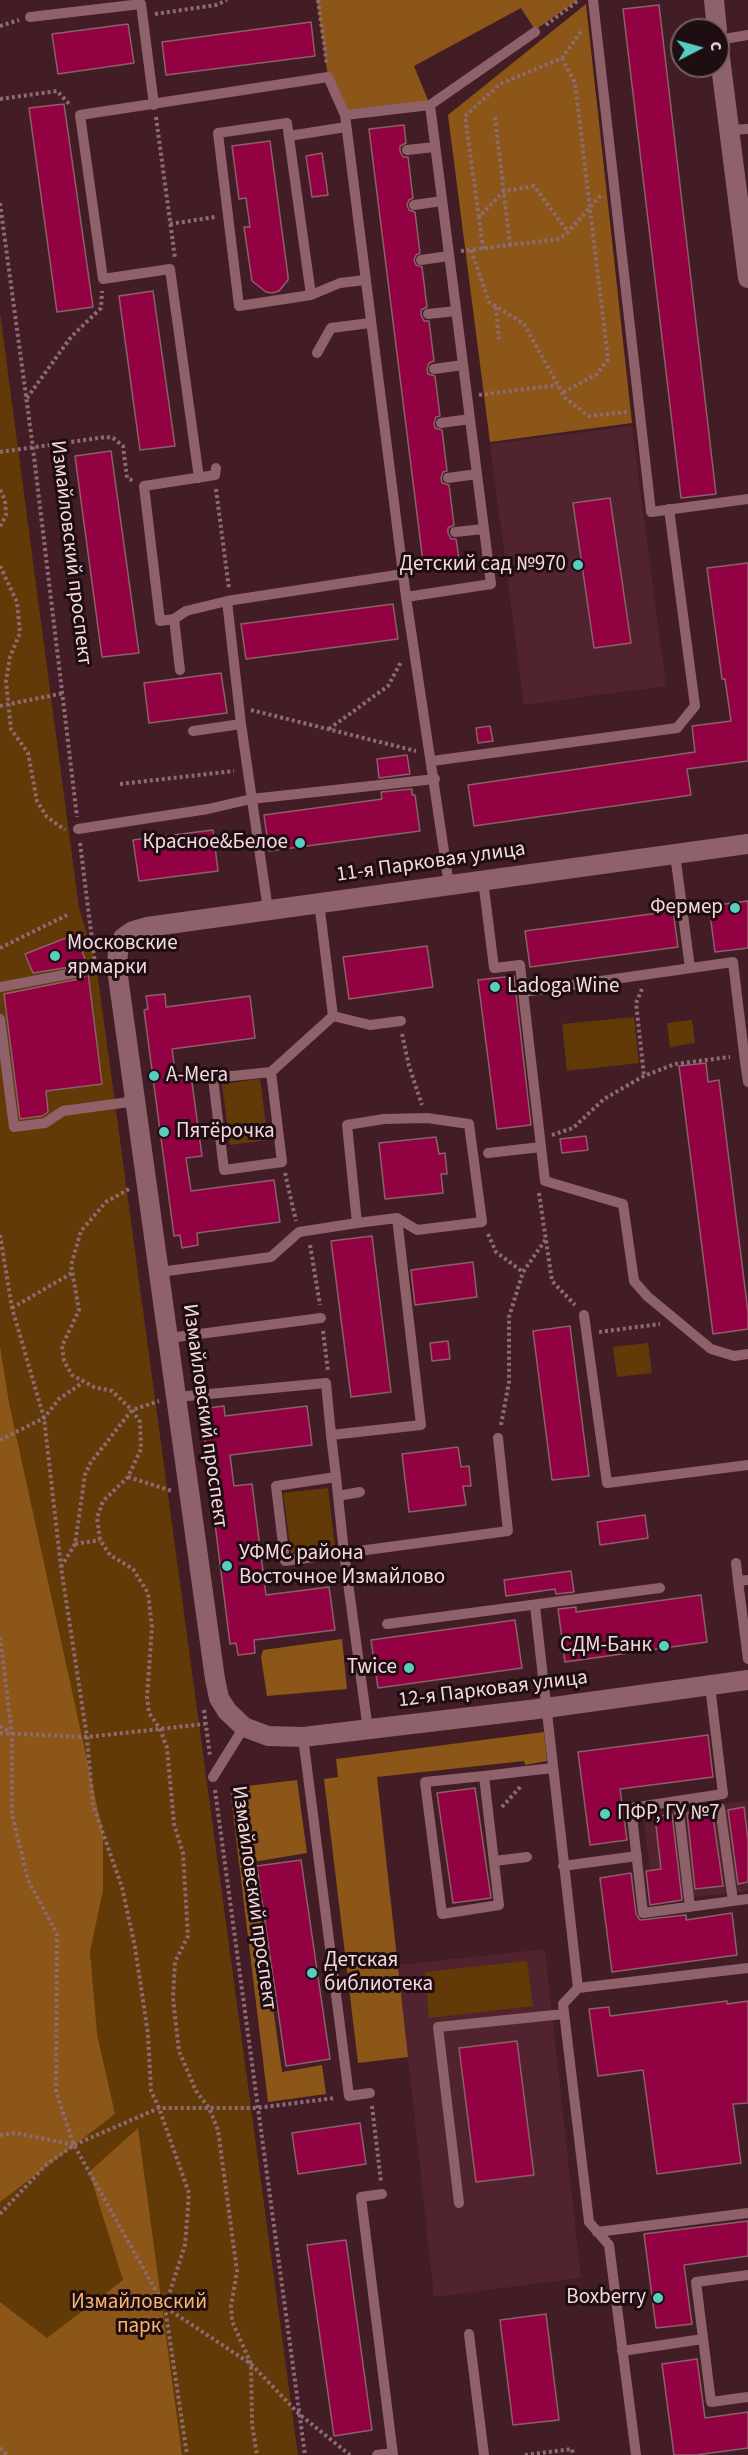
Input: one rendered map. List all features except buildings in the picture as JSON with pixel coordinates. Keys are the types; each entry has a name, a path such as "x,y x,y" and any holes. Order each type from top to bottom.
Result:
{"street":[{"path":"714,0 716,18"},
{"path":"727,78 739,129 748,279"},
{"name":"11-я Парковая улица","path":"123,938 147,927 748,844"},
{"name":"Измайловский проспект","path":"123,938 118,951 117,969 215,1679 222,1705 244,1727"},
{"name":"12-я Парковая улица","path":"244,1727 268,1736 303,1737 546,1708 748,1680"}],"lane":[{"path":"593,0 651,512 748,499"},
{"path":"30,17 141,4 154,105"},
{"path":"289,136 346,121 430,105 535,32"},
{"path":"730,39 748,35"},
{"path":"199,478 170,269 102,279 80,115 328,77 346,121 406,597 435,779 449,885"},
{"path":"406,597 491,584 430,105"},
{"path":"311,295 287,123 218,133 239,306 311,295 340,283 365,280"},
{"path":"407,150 435,147"},
{"path":"414,205 442,201"},
{"path":"421,260 449,255"},
{"path":"428,314 456,311"},
{"path":"317,353 331,328 370,323"},
{"path":"435,369 463,365"},
{"path":"441,423 470,420"},
{"path":"215,472 199,478 144,486 160,621 174,619 186,611 226,601 403,574"},
{"path":"448,478 477,474"},
{"path":"431,758 677,728 695,706 669,509"},
{"path":"455,532 484,529"},
{"path":"226,601 247,770 268,910"},
{"path":"174,619 180,670"},
{"path":"193,731 241,724"},
{"path":"78,829 208,809 251,799 435,779"},
{"path":"675,854 690,968"},
{"path":"483,880 494,968 520,965 545,1181 623,1204 634,1281 647,1296 711,1349 734,1356 748,1354"},
{"path":"319,903 333,1016"},
{"path":"524,992 733,962 748,1082"},
{"path":"0,987 80,972"},
{"path":"333,1016 370,1025 401,1021"},
{"path":"271,1072 282,1162 224,1170 213,1078 271,1072 333,1016"},
{"path":"0,1019 14,1127 45,1123 63,1111 136,1101"},
{"path":"160,1272 272,1257 299,1232 357,1222 397,1218 417,1230 482,1222 469,1124 427,1118 384,1119 347,1125 357,1222"},
{"path":"488,1153 540,1143"},
{"path":"331,1435 421,1425 397,1218"},
{"path":"584,1315 607,1483 748,1465"},
{"path":"169,1338 321,1318"},
{"path":"177,1397 326,1383 344,1553 368,1730"},
{"path":"336,1477 276,1486 285,1562 508,1531 498,1438"},
{"path":"338,1496 360,1492"},
{"path":"736,1563 743,1581 748,1659"},
{"path":"387,1624 660,1588"},
{"path":"535,1606 563,1866 579,1988"},
{"path":"710,1686 723,1794 631,1808 643,1913 748,1899"},
{"name":"Измайловский проспект","path":"213,1778 244,1727"},
{"path":"303,1737 349,2096 370,2093"},
{"path":"484,1776 499,1905 442,1914 425,1782 553,1768"},
{"path":"720,1808 733,1901"},
{"path":"679,1813 690,1907"},
{"path":"563,1866 637,1856"},
{"path":"494,1861 527,1857"},
{"path":"636,2455 609,2245 588,2222 563,2004 579,1988 748,1968"},
{"path":"459,2203 438,2027 564,2014"},
{"path":"377,2455 393,2454 361,2197 382,2194"},
{"path":"597,2232 748,2213"},
{"path":"748,2275 696,2282 711,2402 748,2397"},
{"path":"469,2334 484,2455"},
{"path":"622,2351 703,2339"}],"path":[{"path":"142,15 216,5 227,0"},
{"path":"318,0 328,77"},
{"path":"535,32 579,0"},
{"path":"483,249 465,116 500,84 562,58 588,22"},
{"path":"562,58 575,83 608,359 597,374 562,393"},
{"path":"0,99 57,92 80,115"},
{"path":"495,117 510,245"},
{"path":"156,118 175,260 170,269"},
{"path":"449,255 559,239 614,181"},
{"path":"479,217 504,191 534,186 568,232"},
{"name":"Измайловский проспект","path":"0,203 64,693 87,910"},
{"path":"170,224 227,215"},
{"path":"471,250 489,302 524,324 565,398 589,416 630,411"},
{"path":"27,399 71,337 101,308 102,279"},
{"path":"496,306 499,339"},
{"path":"467,396 558,385"},
{"path":"0,452 113,438 123,446 127,478 144,486"},
{"path":"215,472 229,588 226,601"},
{"path":"0,490 5,500 6,515 0,528"},
{"path":"0,566 17,602 20,633 10,657 8,673 11,729 28,753 37,801 47,817 63,831 78,829"},
{"path":"328,730 388,686 412,638"},
{"path":"0,706 64,693"},
{"path":"239,707 431,758"},
{"path":"120,784 247,770"},
{"path":"0,948 67,915"},
{"path":"645,1076 636,1003 648,974"},
{"path":"401,1021 410,1066 427,1118"},
{"path":"540,1143 573,1128 604,1099 645,1076 675,1064 746,1060"},
{"path":"282,1162 299,1232 312,1247 328,1372"},
{"path":"147,1178 106,1202 81,1231 71,1265 79,1310 75,1324 62,1346 64,1361 72,1375 82,1383 112,1391 132,1410 140,1422 141,1449 128,1477 103,1501 97,1518 100,1540 110,1555 133,1569 148,1593 152,1627 147,1697 149,1713 160,1729 167,1748 174,1824 183,1853 188,1936 175,1962 173,1998 179,2051 196,2091 209,2108 218,2130 237,2271 231,2306 232,2321 251,2364 252,2424 257,2455"},
{"path":"538,1182 552,1281 584,1315"},
{"path":"482,1222 496,1252 524,1272"},
{"path":"0,1235 12,1308 44,1418 61,1567 87,1737 93,1804 122,1887 135,1947 148,2034 151,2091 189,2193 185,2245 165,2307"},
{"path":"498,1438 509,1382 509,1317 524,1272 546,1239"},
{"path":"12,1308 72,1273"},
{"path":"586,1333 678,1321"},
{"path":"0,1440 44,1418 59,1399 82,1383"},
{"path":"61,1567 75,1544 91,1462 132,1410 177,1397"},
{"path":"128,1477 173,1491"},
{"path":"75,1544 100,1540"},
{"path":"0,1637 12,1734 12,1814 28,1880 57,1934 56,2092 75,2145 165,2307 187,2455"},
{"path":"0,1733 87,1737 206,1724 213,1778"},
{"path":"0,1726 12,1734"},
{"path":"489,1821 536,1770"},
{"name":"Измайловский проспект","path":"213,1778 305,2455"},
{"path":"370,2093 382,2194"},
{"path":"0,2214 46,2165 75,2145 159,2108 257,2108 349,2096"},
{"path":"0,2134 16,2133 75,2145"},
{"path":"0,2209 7,2205"},
{"path":"165,2307 251,2364 300,2415 350,2455"},
{"path":"0,2448 7,2455"},
{"path":"525,2455 572,2449 573,2455"}],"shaded area":[{"name":"Детский сад №970","path":"632,426 666,686 524,705 490,444"},
{"path":"748,1801 748,1891 654,1902 643,1814"},
{"path":"545,1949 581,2278 434,2297 398,1965"}],"green space":[{"path":"317,0 578,0 535,30 521,8 414,66 430,105 345,115 328,77"},
{"path":"586,4 632,423 490,442 448,115"},
{"name":"Измайловский парк","path":"0,313 79,908 96,963 298,2455 0,2455"},
{"path":"634,1017 639,1063 567,1071 562,1024"},
{"path":"692,1020 695,1043 670,1047 667,1023"},
{"path":"260,1079 268,1140 230,1145 222,1084"},
{"path":"648,1343 652,1373 617,1377 613,1347"},
{"path":"0,1346 9,1403 103,1833 103,1890 90,1952 97,2034 115,2114 0,2202"},
{"path":"328,1488 335,1547 291,1553 283,1493"},
{"path":"342,1639 347,1689 267,1696 261,1657 263,1650"},
{"path":"544,1732 547,1761 525,1765 524,1761 377,1777 408,2057 358,2063 324,1779 338,1777 336,1759"},
{"path":"297,1780 307,1853 253,1862 282,2072 322,2065 326,2094 268,2102 230,1788"},
{"path":"527,1961 533,2006 429,2018 425,1972"},
{"path":"138,2128 182,2455 0,2455 0,2302 47,2338 123,2280 89,2172"}],"place":[{"name":"Детский сад №970","path":"578,565"},
{"name":"Красное&Белое","path":"300,843"},
{"name":"Фермер","path":"735,908"},
{"name":"Московские ярмарки","path":"55,956"},
{"name":"Ladoga Wine","path":"495,987"},
{"name":"А-Мега","path":"154,1076"},
{"name":"Пятёрочка","path":"164,1132"},
{"name":"УФМС района Восточное Измайлово","path":"227,1566"},
{"name":"СДМ-Банк","path":"664,1646"},
{"name":"Twice","path":"409,1668"},
{"name":"ПФР, ГУ №7","path":"605,1814"},
{"name":"Детская библиотека","path":"312,1973"},
{"name":"Boxberry","path":"658,2298"}]}
